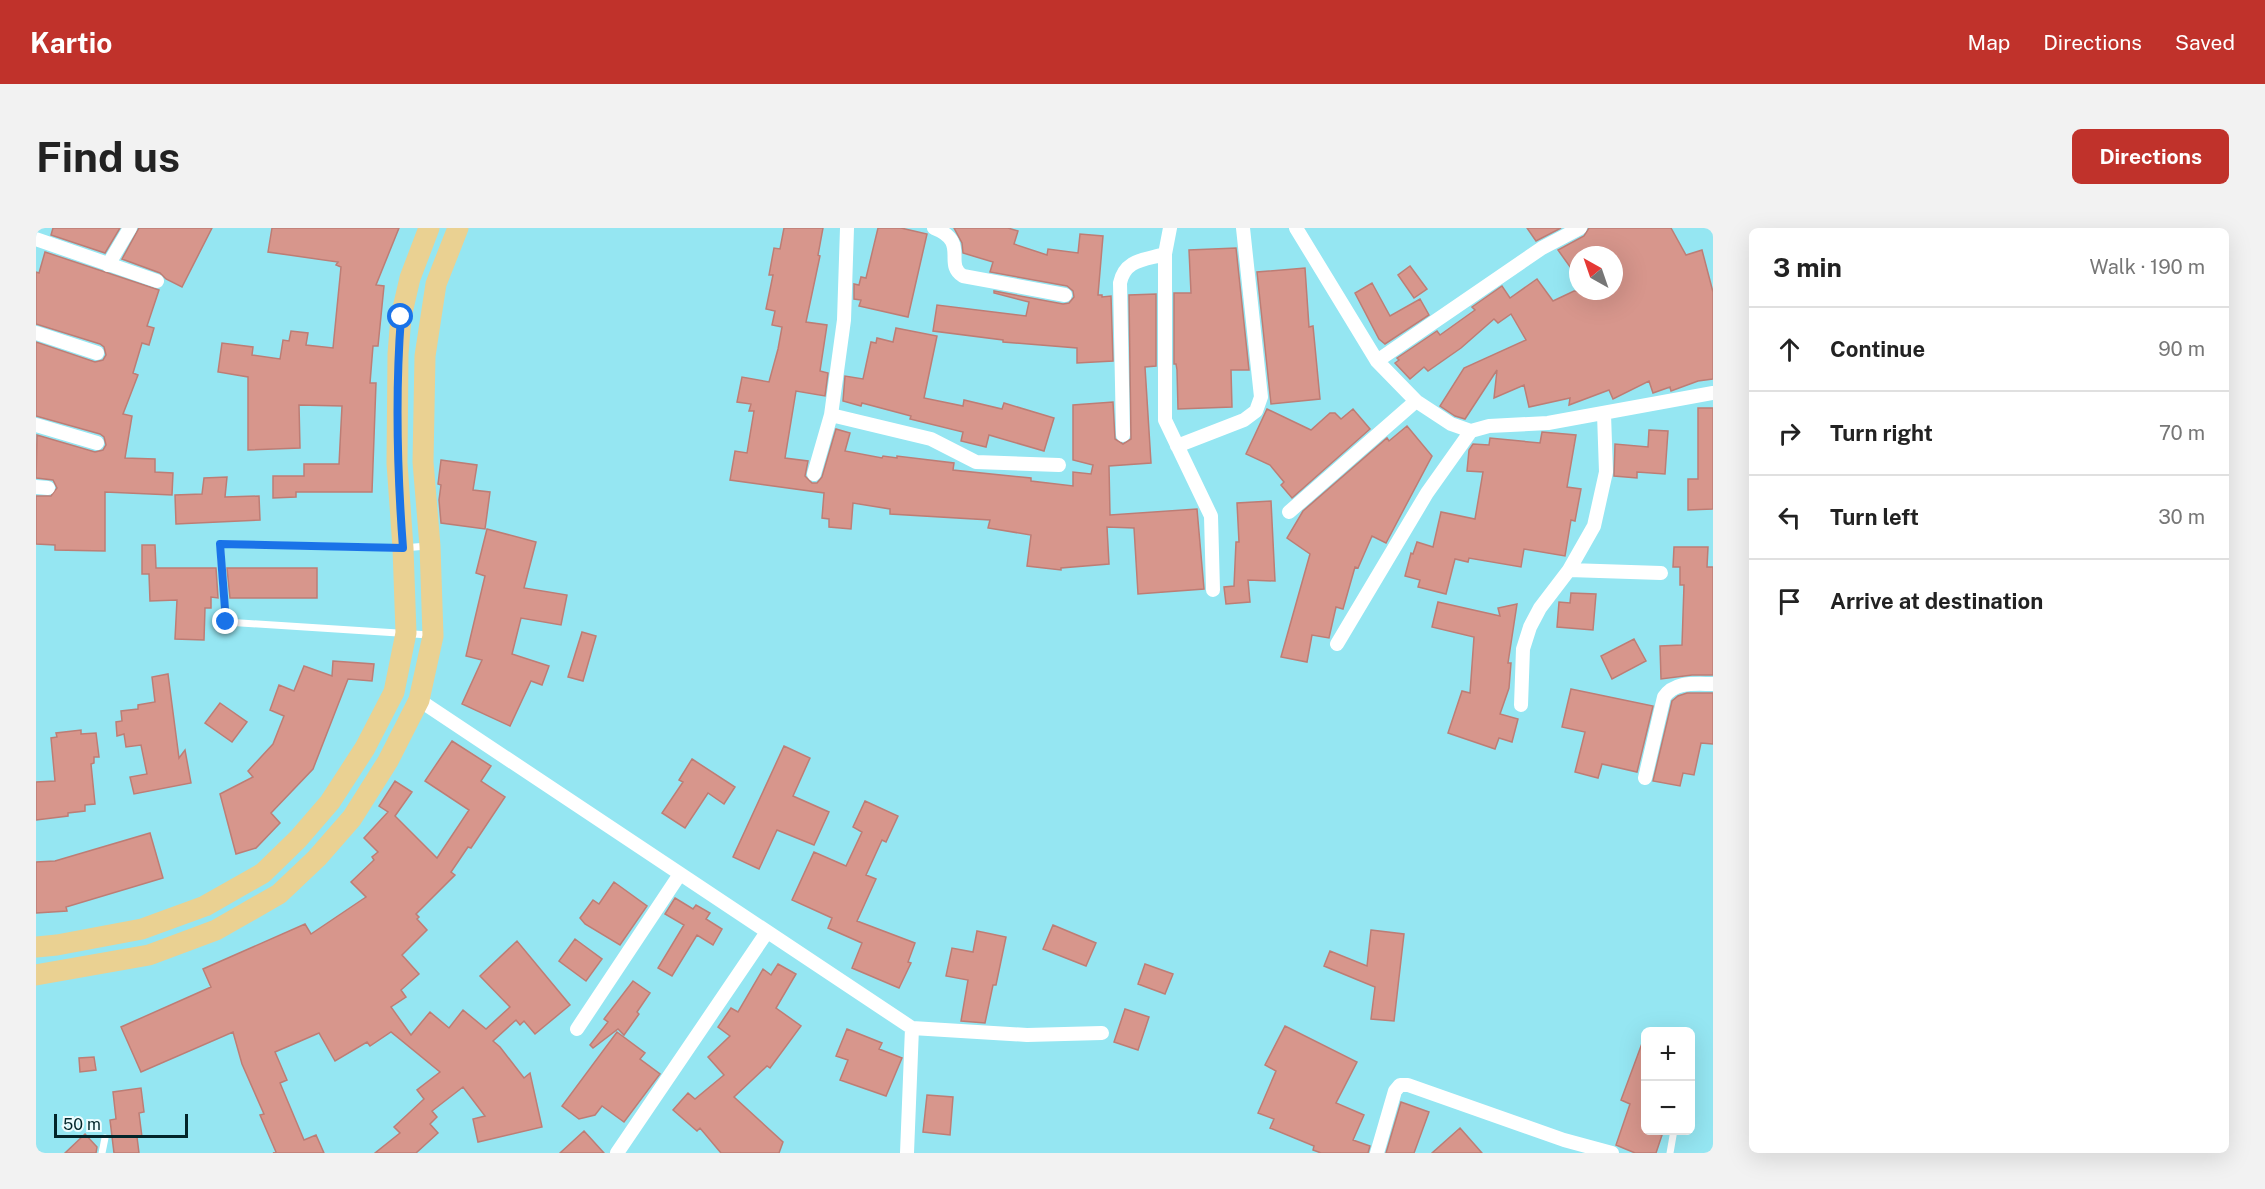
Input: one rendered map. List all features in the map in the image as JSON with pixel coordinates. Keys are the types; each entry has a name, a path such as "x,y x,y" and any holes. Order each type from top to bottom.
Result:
{"main road":[{"path":"36,947 142,929 205,906 263,873 298,839 330,802 364,748 394,692 406,633 397,463 398,354 401,317 410,278 429,228"},
{"path":"36,975 149,955 216,930 279,894 317,858 352,818 387,761 419,700 433,636 430,546 423,462 425,356 436,284 458,228"}],"street":[{"path":"108,265 130,228"},
{"path":"814,474 831,416 844,320 847,228"},
{"path":"934,228 952,240 956,249 954,266 963,276 1065,295"},
{"path":"1170,228 1165,254 1165,420 1211,516 1213,590"},
{"path":"1177,446 1244,420 1256,411 1261,397 1243,228"},
{"path":"1296,228 1377,361 1416,401 1451,424 1471,431 1489,426 1548,423 1713,393"},
{"path":"1377,361 1542,248 1580,228"},
{"path":"36,239 157,281"},
{"path":"1123,435 1120,283 1122,272 1129,265 1165,254"},
{"path":"36,333 97,353"},
{"path":"1289,512 1416,401"},
{"path":"1521,705 1523,649 1530,627 1540,608 1569,570 1594,526 1606,471 1604,414"},
{"path":"831,416 932,440 976,462 1059,465"},
{"path":"36,425 97,443"},
{"path":"1337,644 1427,493 1471,431"},
{"path":"1569,570 1661,573"},
{"path":"1645,778 1664,697 1669,689 1678,685 1713,684"},
{"path":"419,700 912,1028 1027,1035 1102,1033"},
{"path":"577,1029 680,874"},
{"path":"617,1153 767,932"},
{"path":"907,1153 912,1028"},
{"path":"1377,1153 1395,1091 1400,1085 1408,1085 1564,1140 1612,1153"}],"lane":[{"path":"430,546 403,548 220,544 226,622 433,636"},
{"path":"1670,1153 1673,1135"},
{"path":"102,1153 105,1138"}],"building":[{"path":"53,228 120,228 105,253 51,235"},
{"path":"139,228 212,228 182,287 166,279 160,273 122,259"},
{"path":"272,228 399,228 376,285 384,286 378,346 373,346 370,383 376,383 372,492 296,492 296,497 273,498 273,476 304,476 304,464 339,464 342,406 299,405 300,448 248,450 248,377 218,372 222,343 253,347 252,355 280,359 283,340 289,341 291,331 308,333 306,345 333,348 341,267 336,265 338,262 268,252"},
{"path":"784,228 823,228 818,255 820,256 806,322 827,325 820,371 828,373 825,396 796,391 785,458 808,461 805,476 812,483 817,483 822,477 836,429 850,433 845,451 882,458 883,456 897,458 897,456 954,463 953,470 1031,478 1031,481 1073,486 1073,472 1091,474 1093,465 1073,460 1073,405 1113,402 1115,439 1123,444 1131,439 1129,295 1156,294 1156,366 1145,367 1151,463 1109,466 1110,515 1197,509 1204,589 1138,594 1134,528 1107,527 1109,564 1061,568 1061,570 1027,566 1031,535 988,528 990,520 890,514 890,509 853,503 851,529 829,527 829,519 822,518 824,493 730,480 735,451 747,453 754,411 749,411 751,404 737,402 742,377 769,382 778,349 782,327 772,325 775,311 766,309 773,275 769,275 774,248 780,249"},
{"path":"878,228 901,228 927,234 908,317 859,306 861,300 854,299 854,284 859,285 861,277 866,278"},
{"path":"954,228 1008,228 1018,231 1014,244 1047,255 1048,249 1078,253 1080,234 1103,236 1098,295 1111,296 1113,361 1077,363 1077,348 1003,342 1003,340 933,331 937,305 1026,316 1029,302 994,293 994,291 1063,304 1069,303 1074,297 1073,291 1067,286 990,272 993,262 963,253 962,243"},
{"path":"1527,228 1561,228 1536,241"},
{"path":"1589,228 1671,228 1686,255 1702,250 1713,292 1713,379 1698,381 1671,391 1670,387 1653,393 1649,381 1613,399 1609,390 1569,405 1570,398 1529,407 1524,385 1494,398 1497,370 1465,419 1455,416 1440,406 1464,368 1526,340 1511,314 1498,323 1494,319 1461,348 1428,371 1424,367 1410,379 1395,363 1399,360 1397,358 1437,331 1440,335 1475,310 1472,307 1502,286 1510,298 1537,279 1553,301 1569,293 1569,300 1623,300 1623,246 1569,246 1569,265 1558,250 1584,236"},
{"path":"1236,248 1249,370 1231,370 1232,407 1178,409 1177,370 1174,364 1174,293 1191,293 1189,250"},
{"path":"45,252 159,290 147,326 154,328 149,345 142,343 133,373 138,375 123,414 132,416 125,458 155,459 155,472 173,473 172,495 105,492 105,551 55,550 55,545 36,544 36,496 51,496 57,488 53,480 36,478 37,435 95,452 103,450 106,445 104,437 100,434 36,416 36,342 95,362 103,360 106,355 104,347 100,344 36,324 36,272 39,273"},
{"path":"1410,266 1427,289 1414,298 1398,275"},
{"path":"1305,268 1309,327 1313,326 1320,399 1271,404 1257,272"},
{"path":"1372,283 1390,316 1420,299 1429,315 1385,344 1379,339 1355,293"},
{"path":"896,328 937,336 924,398 963,406 964,400 1002,409 1004,403 1054,418 1044,451 989,435 986,447 961,441 963,432 910,419 911,416 862,403 861,406 843,401 845,376 863,379 871,342 876,343 877,338 893,342"},
{"path":"1698,408 1713,408 1713,509 1688,510 1688,479 1698,479"},
{"path":"1267,409 1311,430 1330,413 1335,413 1341,419 1353,409 1370,429 1292,498 1281,485 1284,482 1270,465 1246,454"},
{"path":"1407,426 1432,456 1386,543 1372,536 1358,568 1355,567 1343,609 1336,607 1329,638 1312,635 1307,662 1281,657 1310,554 1287,538 1303,511 1387,438 1389,441"},
{"path":"1649,430 1668,431 1665,474 1637,472 1637,478 1614,476 1615,444 1648,447"},
{"path":"1542,432 1576,435 1567,487 1581,489 1575,521 1571,520 1565,556 1524,549 1521,567 1469,558 1468,562 1455,559 1446,594 1418,587 1420,580 1405,576 1411,553 1413,554 1417,542 1433,547 1441,512 1475,519 1483,472 1467,471 1469,450 1473,444 1489,445 1490,438 1540,443"},
{"path":"441,460 477,465 473,490 490,492 485,529 441,523 439,500 441,485 438,484"},
{"path":"227,477 225,497 259,496 260,520 176,524 175,495 202,494 204,478"},
{"path":"1271,501 1275,581 1248,580 1250,602 1226,604 1224,587 1234,586 1236,542 1239,542 1237,503"},
{"path":"487,529 536,542 524,588 567,595 561,625 521,618 512,654 549,666 542,685 531,681 510,726 462,704 482,660 466,656 485,576 476,573"},
{"path":"142,545 155,545 156,568 216,568 218,598 211,597 211,608 205,608 204,640 175,639 177,600 150,601 149,574 142,574"},
{"path":"1674,547 1708,547 1707,567 1713,567 1713,675 1661,679 1660,646 1682,645 1684,585 1680,585 1680,567 1673,567"},
{"path":"227,568 317,568 317,598 230,598"},
{"path":"1571,593 1596,594 1593,630 1557,627 1559,602 1570,603"},
{"path":"1438,602 1500,616 1498,608 1517,604 1508,663 1511,663 1509,688 1500,714 1518,719 1512,742 1499,738 1495,749 1448,733 1462,691 1470,693 1474,637 1432,627"},
{"path":"582,632 596,636 583,681 568,677"},
{"path":"1634,639 1646,661 1612,679 1601,656"},
{"path":"333,661 374,664 372,681 348,679 313,769 271,813 280,823 256,848 236,854 220,794 253,777 248,771 273,744 284,716 270,710 279,685 294,691 304,666 332,676"},
{"path":"168,674 179,758 185,750 191,783 134,794 130,777 147,774 141,745 126,747 124,734 117,736 116,722 122,721 121,711 138,709 138,705 155,702 152,677"},
{"path":"1571,689 1653,706 1637,772 1602,764 1598,778 1575,772 1585,732 1562,727"},
{"path":"1687,693 1713,693 1713,744 1701,743 1694,775 1683,773 1680,786 1653,781 1672,701"},
{"path":"220,703 247,722 232,742 205,723"},
{"path":"81,730 81,734 96,733 99,757 94,757 94,763 91,764 95,804 85,805 85,811 68,813 68,816 36,820 36,782 55,781 51,738 57,737 56,733"},
{"path":"452,741 491,766 481,781 505,797 471,848 468,847 451,872 455,875 416,914 419,917 417,919 427,930 402,955 419,974 401,990 406,997 391,1007 411,1035 430,1012 449,1028 463,1010 486,1029 510,1007 480,976 517,941 570,1005 535,1034 524,1021 520,1025 516,1020 493,1041 524,1078 530,1073 542,1127 478,1142 473,1119 485,1116 463,1087 432,1111 437,1117 430,1124 438,1133 416,1153 375,1153 400,1133 394,1127 424,1099 417,1090 440,1072 391,1032 370,1046 367,1042 335,1061 319,1033 275,1052 287,1080 280,1083 304,1140 316,1135 324,1153 273,1153 276,1152 260,1115 264,1114 242,1064 233,1032 141,1072 121,1027 211,987 203,969 305,924 311,934 366,897 351,882 374,860 372,857 378,852 364,838 388,812 379,806 395,781 412,792 395,816 437,858 469,810 425,781"},
{"path":"784,746 810,758 793,796 829,812 814,845 777,830 759,869 733,857"},
{"path":"692,759 735,787 724,804 708,793 685,828 662,813 683,782 679,780"},
{"path":"865,801 898,816 886,842 882,840 866,875 876,879 857,921 915,943 908,962 911,963 899,988 852,968 862,943 828,928 832,918 792,900 814,852 846,866 862,832 853,827"},
{"path":"150,833 163,878 66,907 67,911 36,913 36,862 55,861"},
{"path":"614,882 647,906 620,945 585,924 580,918 593,900 599,904"},
{"path":"675,898 693,909 696,905 710,913 706,919 722,929 713,945 697,935 672,976 658,968 684,925 665,914"},
{"path":"1053,925 1096,943 1086,966 1043,949"},
{"path":"1371,930 1404,934 1394,1021 1371,1019 1375,987 1324,966 1330,951 1367,966"},
{"path":"977,931 1006,937 985,1023 961,1021 968,980 946,976 952,948 973,952"},
{"path":"575,939 602,959 586,981 559,961"},
{"path":"778,964 796,974 776,1008 801,1026 770,1068 767,1066 734,1097 783,1142 779,1153 721,1153 700,1128 697,1131 673,1110 688,1093 695,1099 724,1075 708,1057 730,1036 718,1027 731,1008 738,1012 763,969 771,975"},
{"path":"1145,964 1173,974 1165,994 1138,984"},
{"path":"633,981 650,993 637,1012 639,1014 624,1035 618,1029 593,1048 590,1045 608,1022 604,1019"},
{"path":"1125,1009 1149,1017 1138,1050 1114,1042"},
{"path":"1285,1026 1357,1062 1336,1103 1364,1115 1353,1140 1370,1146 1368,1153 1321,1153 1313,1150 1314,1146 1270,1128 1274,1119 1258,1113 1276,1071 1265,1065"},
{"path":"847,1029 882,1043 879,1049 902,1058 886,1096 840,1080 848,1060 836,1056"},
{"path":"617,1032 645,1053 640,1059 660,1074 624,1122 602,1106 595,1115 579,1119 562,1106"},
{"path":"1641,1046 1641,1135 1662,1135 1656,1153 1635,1153 1616,1145 1630,1104 1621,1100"},
{"path":"94,1057 96,1070 80,1072 79,1058"},
{"path":"141,1088 144,1112 139,1113 142,1137 137,1137 139,1153 114,1153 110,1120 116,1119 113,1092"},
{"path":"927,1095 953,1097 950,1135 923,1132"},
{"path":"1401,1102 1429,1112 1414,1153 1386,1153"},
{"path":"1460,1128 1482,1153 1432,1153"},
{"path":"584,1131 604,1153 560,1153"},
{"path":"85,1134 97,1147 96,1153 65,1153"}],"route":[{"path":"226,622 220,544 403,548 397,463 398,354 401,317"}]}
